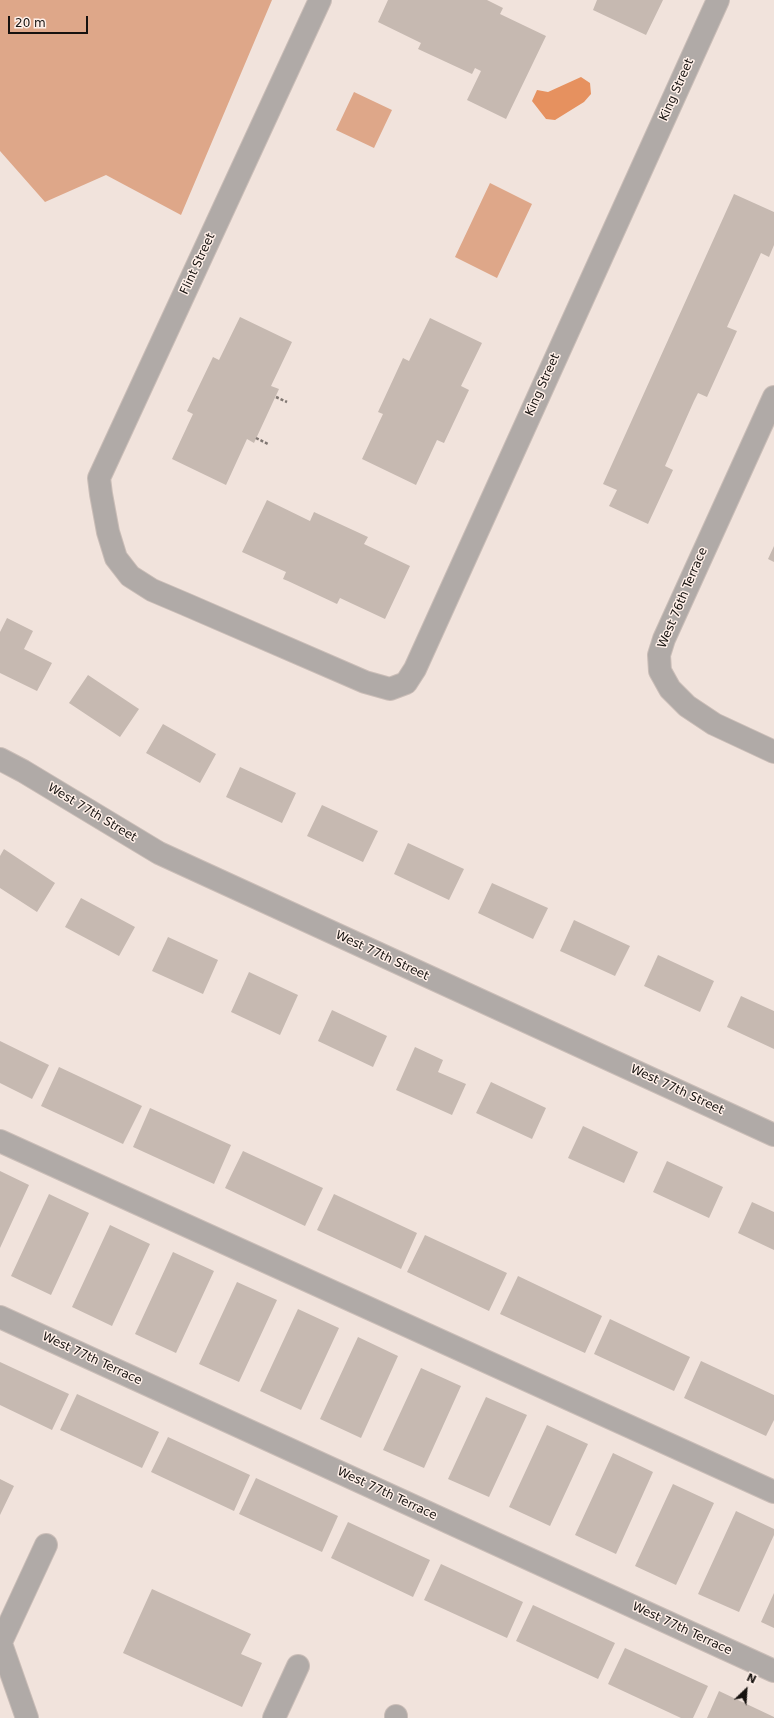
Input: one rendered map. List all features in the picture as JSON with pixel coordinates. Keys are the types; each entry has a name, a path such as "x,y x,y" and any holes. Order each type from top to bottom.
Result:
{"street":[{"name":"Flint Street","path":"317,661 152,590 130,576 116,558 108,532 99,478 320,0"},
{"name":"King Street","path":"317,661 365,682 390,689 406,683 415,669 718,0"},
{"name":"West 76th Terrace","path":"774,396 664,639 659,655 660,671 670,689 687,706 714,724 774,752"},
{"name":"West 77th Street","path":"0,759 23,771 159,853 774,1134"},
{"path":"0,1141 774,1492"},
{"name":"West 77th Terrace","path":"0,1317 774,1671"},
{"path":"27,1718 0,1642 46,1545"},
{"path":"274,1718 298,1666"}],"path":[{"path":"276,397 287,402"},
{"path":"256,438 268,444"}],"shaded area":[{"path":"0,0 272,0 181,215 106,175 45,202 0,151"},
{"path":"581,77 590,83 591,94 584,102 555,120 546,119 532,101 537,90 548,92"},
{"path":"354,92 392,110 374,148 336,130"},
{"path":"490,183 532,204 497,278 455,257"}],"building":[{"path":"388,0 487,0 503,8 500,14 546,36 506,119 467,100 481,71 475,68 472,74 418,49 421,43 378,22"},
{"path":"597,0 663,0 646,35 593,10"},
{"path":"734,194 774,212 774,245 769,257 761,253 727,327 737,331 707,397 698,393 694,401 665,466 673,470 648,524 609,506 617,490 603,484"},
{"path":"240,317 292,342 271,386 279,389 254,443 247,439 226,485 172,459 193,414 187,411 213,357 219,360"},
{"path":"430,318 482,343 461,386 469,390 444,443 437,440 416,485 362,459 383,414 378,412 403,358 409,361"},
{"path":"267,500 310,521 314,512 368,537 364,544 410,566 385,619 340,598 337,604 283,579 286,572 242,552"},
{"path":"774,546 774,562 768,559"},
{"path":"7,618 33,631 24,649 52,663 37,691 0,673 0,632"},
{"path":"88,675 139,709 120,737 69,703"},
{"path":"163,724 216,754 200,783 146,753"},
{"path":"240,767 296,793 282,823 226,797"},
{"path":"322,805 378,831 363,862 307,836"},
{"path":"408,843 464,869 449,900 394,874"},
{"path":"4,849 55,883 37,912 0,888 0,856"},
{"path":"492,883 548,908 533,939 478,913"},
{"path":"81,898 135,927 119,956 65,927"},
{"path":"574,920 630,946 615,976 560,951"},
{"path":"168,937 218,960 203,994 152,971"},
{"path":"658,955 714,981 700,1012 644,986"},
{"path":"249,972 298,995 280,1035 231,1012"},
{"path":"741,996 774,1011 774,1049 727,1027"},
{"path":"332,1010 387,1036 373,1067 318,1041"},
{"path":"0,1041 49,1065 32,1099 0,1083"},
{"path":"415,1047 443,1060 438,1072 466,1084 452,1115 396,1090"},
{"path":"59,1067 142,1106 123,1144 41,1106"},
{"path":"491,1082 546,1108 532,1139 476,1113"},
{"path":"150,1108 231,1145 214,1184 133,1147"},
{"path":"583,1126 638,1152 624,1183 568,1158"},
{"path":"243,1151 323,1188 305,1226 225,1188"},
{"path":"667,1161 723,1187 709,1218 653,1192"},
{"path":"0,1171 29,1185 0,1248"},
{"path":"49,1194 89,1213 51,1295 11,1276"},
{"path":"334,1194 417,1233 401,1269 317,1230"},
{"path":"752,1202 774,1212 774,1250 738,1233"},
{"path":"110,1225 150,1244 112,1326 72,1307"},
{"path":"425,1235 507,1273 489,1311 407,1272"},
{"path":"173,1252 214,1271 176,1353 135,1334"},
{"path":"518,1276 602,1316 585,1353 500,1314"},
{"path":"237,1282 277,1300 239,1382 199,1364"},
{"path":"298,1309 339,1328 301,1410 260,1391"},
{"path":"610,1319 690,1357 674,1391 594,1354"},
{"path":"358,1337 398,1356 361,1438 320,1419"},
{"path":"701,1361 774,1395 774,1420 766,1436 684,1398"},
{"path":"0,1362 69,1394 52,1430 0,1405"},
{"path":"421,1368 461,1386 424,1468 383,1450"},
{"path":"77,1394 159,1432 142,1468 60,1430"},
{"path":"486,1397 527,1415 489,1497 448,1479"},
{"path":"547,1425 588,1444 550,1526 509,1507"},
{"path":"168,1437 250,1475 234,1511 151,1472"},
{"path":"613,1453 653,1472 616,1554 575,1535"},
{"path":"256,1478 338,1516 322,1552 239,1514"},
{"path":"0,1479 14,1486 0,1515"},
{"path":"673,1484 714,1503 676,1585 635,1566"},
{"path":"736,1511 774,1529 774,1535 739,1612 698,1594"},
{"path":"348,1522 430,1560 413,1597 331,1558"},
{"path":"441,1564 523,1602 507,1638 424,1600"},
{"path":"152,1589 251,1634 241,1654 262,1663 242,1707 123,1653"},
{"path":"774,1593 774,1628 761,1622"},
{"path":"533,1605 615,1643 598,1679 516,1641"},
{"path":"625,1648 708,1686 693,1718 681,1718 608,1684"},
{"path":"719,1691 774,1717 774,1718 707,1718"}]}
